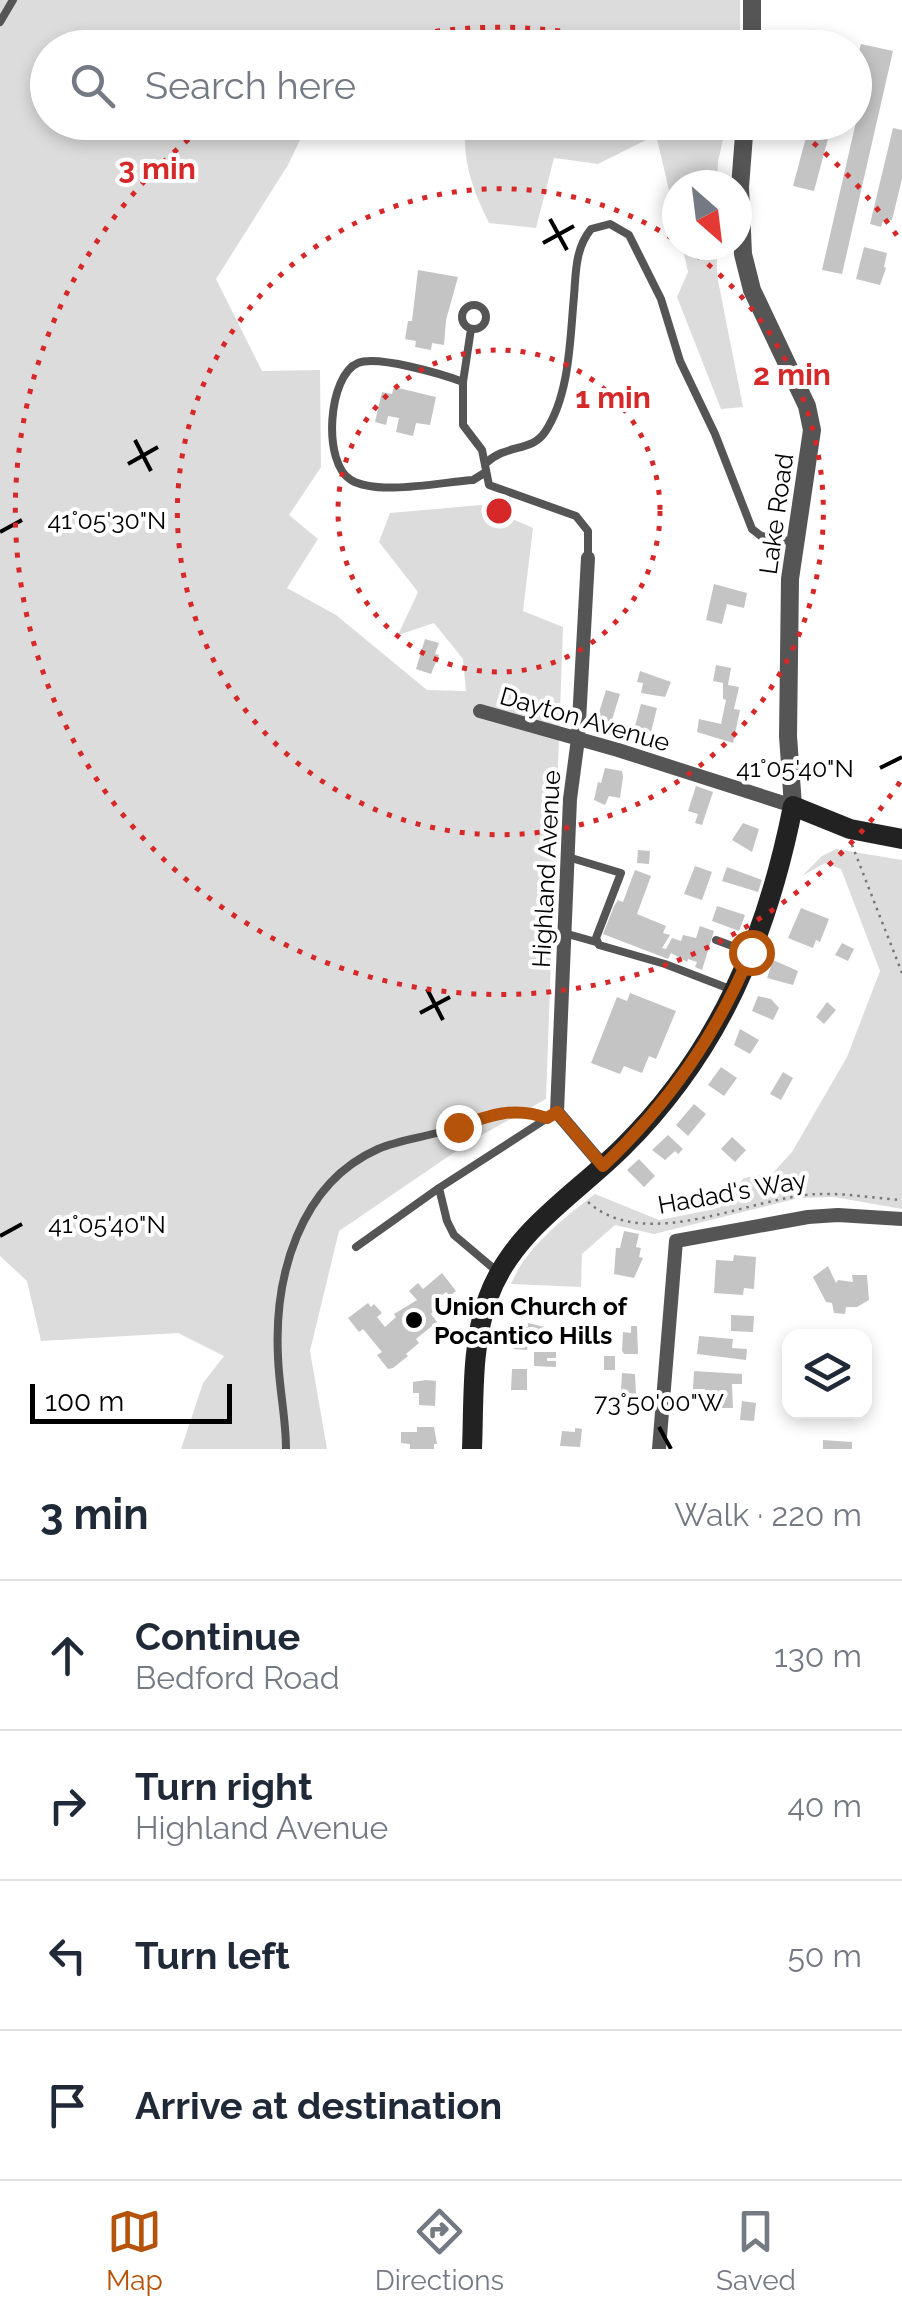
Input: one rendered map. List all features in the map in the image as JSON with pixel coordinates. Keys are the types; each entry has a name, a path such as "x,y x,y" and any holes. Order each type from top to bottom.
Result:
{"main road":[{"path":"472,1449 481,1324 499,1273 535,1223 603,1166 678,1084 715,1029 769,909 793,806 850,829 902,838"}],"street":[{"path":"752,0 752,30"},
{"name":"Lake Road","path":"744,140 740,187 744,254 752,290 807,406 812,430 794,542 788,736 793,806"},
{"name":"Highland Avenue","path":"552,1115 588,558"},
{"name":"Dayton Avenue","path":"480,712 793,806"},
{"path":"552,1115 603,1166"},
{"path":"659,1449 676,1241 823,1216 902,1219"}],"lane":[{"path":"0,22 13,0"},
{"path":"463,382 371,360 353,365 343,378 331,433 332,448 346,476 367,486 474,480 496,452 538,440 547,430 567,360 578,254 591,229 610,224 622,228 662,300 680,361 715,434 752,529 760,536 794,542"},
{"path":"472,329 463,382 463,425 482,450 489,484 576,516 588,531 588,558"},
{"path":"568,856 621,874 596,942"},
{"path":"564,933 734,991"},
{"path":"716,940 751,952"},
{"path":"286,1449 278,1358 279,1310 306,1212 338,1175 379,1149 489,1114 526,1110 552,1115"},
{"path":"356,1246 552,1115"},
{"path":"439,1188 454,1235 499,1273"}],"path":[{"path":"850,829 856,864 902,973"},
{"name":"Hadad's Way","path":"578,1190 606,1216 643,1224 818,1194 902,1200"}],"shaded area":[{"path":"0,0 740,0 740,30 30,30 30,140 300,140 216,279 262,371 320,370 321,467 289,515 318,539 287,588 336,615 427,690 466,691 463,659 434,623 398,635 418,592 379,542 390,513 481,505 533,528 523,611 563,627 546,1099 471,1141 339,1231 310,1351 327,1449 181,1449 203,1383 224,1356 178,1333 41,1341 27,1281 0,1256"},
{"path":"465,140 646,140 598,164 554,158 536,228 489,223 470,175"},
{"path":"657,140 723,140 718,170 664,170"},
{"path":"685,260 717,260 743,407 721,409 677,297 688,272"},
{"path":"836,849 902,860 902,1209 834,1197 799,1198 654,1234 615,1225 582,1254 581,1287 511,1284 536,1245 595,1194 659,1220 715,1209 744,1178 773,1173 792,1152 847,1057 880,971 841,869 825,863 802,876 822,856"}],"building":[{"path":"872,46 893,51 842,274 822,270 852,140 872,140"},
{"path":"893,128 902,130 902,179 892,220 883,221 881,227 870,224"},
{"path":"805,140 828,140 814,191 793,186"},
{"path":"864,247 887,253 880,285 856,279"},
{"path":"418,270 458,277 446,320 444,345 432,343 431,350 415,347 416,341 405,339 408,321 412,321"},
{"path":"394,387 436,397 430,425 416,423 413,436 396,432 399,418 388,416 386,425 375,422 382,392 392,394"},
{"path":"714,584 747,593 744,608 727,604 722,624 706,620"},
{"path":"425,639 439,643 431,674 416,669"},
{"path":"716,665 731,668 728,685 739,687 734,709 740,710 733,743 697,732 699,719 721,724 726,700 723,683 713,681"},
{"path":"640,671 671,682 665,697 641,693 643,683 637,682"},
{"path":"606,690 620,694 611,723 597,719"},
{"path":"641,704 657,708 650,736 633,733"},
{"path":"605,768 622,771 623,777 620,798 609,796 605,805 594,800"},
{"path":"696,786 713,792 702,825 695,823 698,814 688,811"},
{"path":"743,823 759,829 752,852 732,840"},
{"path":"638,850 650,851 649,864 637,863"},
{"path":"695,866 712,872 702,900 684,894"},
{"path":"727,867 762,880 758,892 722,881"},
{"path":"635,870 651,876 637,914 666,926 663,933 670,935 662,948 666,949 672,938 696,938 700,926 714,931 702,970 695,967 697,962 687,962 671,953 668,959 603,934 614,906 618,900 623,902"},
{"path":"717,906 745,915 739,931 712,921"},
{"path":"801,908 829,919 820,942 816,940 813,948 788,938"},
{"path":"842,943 854,949 848,961 835,955"},
{"path":"773,960 798,971 793,985 767,978"},
{"path":"630,993 676,1011 656,1059 649,1056 642,1073 624,1066 620,1074 591,1063 617,997 627,1001"},
{"path":"758,996 771,999 779,1008 773,1020 752,1011"},
{"path":"827,1002 836,1010 824,1024 816,1017"},
{"path":"740,1029 759,1040 750,1054 734,1045"},
{"path":"721,1067 737,1078 724,1096 708,1085"},
{"path":"783,1072 793,1078 781,1100 770,1094"},
{"path":"694,1104 706,1114 688,1136 676,1125"},
{"path":"668,1135 683,1149 665,1160 652,1150"},
{"path":"732,1137 746,1150 735,1162 721,1149"},
{"path":"639,1159 655,1176 644,1187 627,1170"},
{"path":"624,1231 639,1234 636,1247 641,1248 639,1257 643,1258 634,1278 614,1274 616,1248 620,1248"},
{"path":"734,1255 756,1257 754,1289 744,1288 743,1295 714,1293 716,1260 733,1261"},
{"path":"828,1266 836,1283 853,1282 852,1275 867,1275 869,1300 857,1307 846,1307 845,1314 834,1313 832,1303 826,1302 813,1277"},
{"name":"Union Church of Pocantico Hills","path":"442,1273 456,1291 450,1296 446,1292 433,1302 437,1307 431,1314 437,1322 416,1339 419,1343 408,1356 388,1369 377,1355 382,1352 348,1318 368,1303 371,1307 374,1304 382,1313 377,1317 385,1327 396,1317 394,1314 417,1300 409,1291 418,1283 423,1289"},
{"path":"731,1315 754,1316 753,1332 731,1331"},
{"path":"528,1323 545,1327 544,1344 528,1343 527,1350 514,1349 514,1328 528,1327"},
{"path":"631,1326 637,1326 638,1354 624,1354 623,1332 631,1333"},
{"path":"699,1336 733,1339 732,1348 747,1349 746,1360 697,1354"},
{"path":"534,1352 556,1352 556,1358 547,1361 556,1361 556,1367 534,1366"},
{"path":"604,1356 615,1356 615,1370 604,1370"},
{"path":"512,1369 527,1369 527,1390 511,1390"},
{"path":"694,1371 742,1374 742,1384 732,1384 733,1408 719,1408 720,1395 693,1389"},
{"path":"622,1373 635,1374 636,1395 621,1391"},
{"path":"436,1381 435,1406 419,1405 419,1393 413,1393 413,1382"},
{"path":"742,1401 756,1403 754,1421 740,1420"},
{"path":"417,1427 434,1427 434,1449 410,1449 410,1444 401,1443 401,1432 417,1432"},
{"path":"575,1428 582,1429 580,1447 560,1446 562,1431 575,1432"},
{"path":"823,1440 852,1442 852,1449 823,1449"}],"place":[{"name":"Union Church of Pocantico Hills","path":"414,1320"}],"route":[{"path":"458,1127 489,1114 526,1110 547,1118 557,1112 603,1166 652,1116 700,1053 722,1017 751,952"}]}
